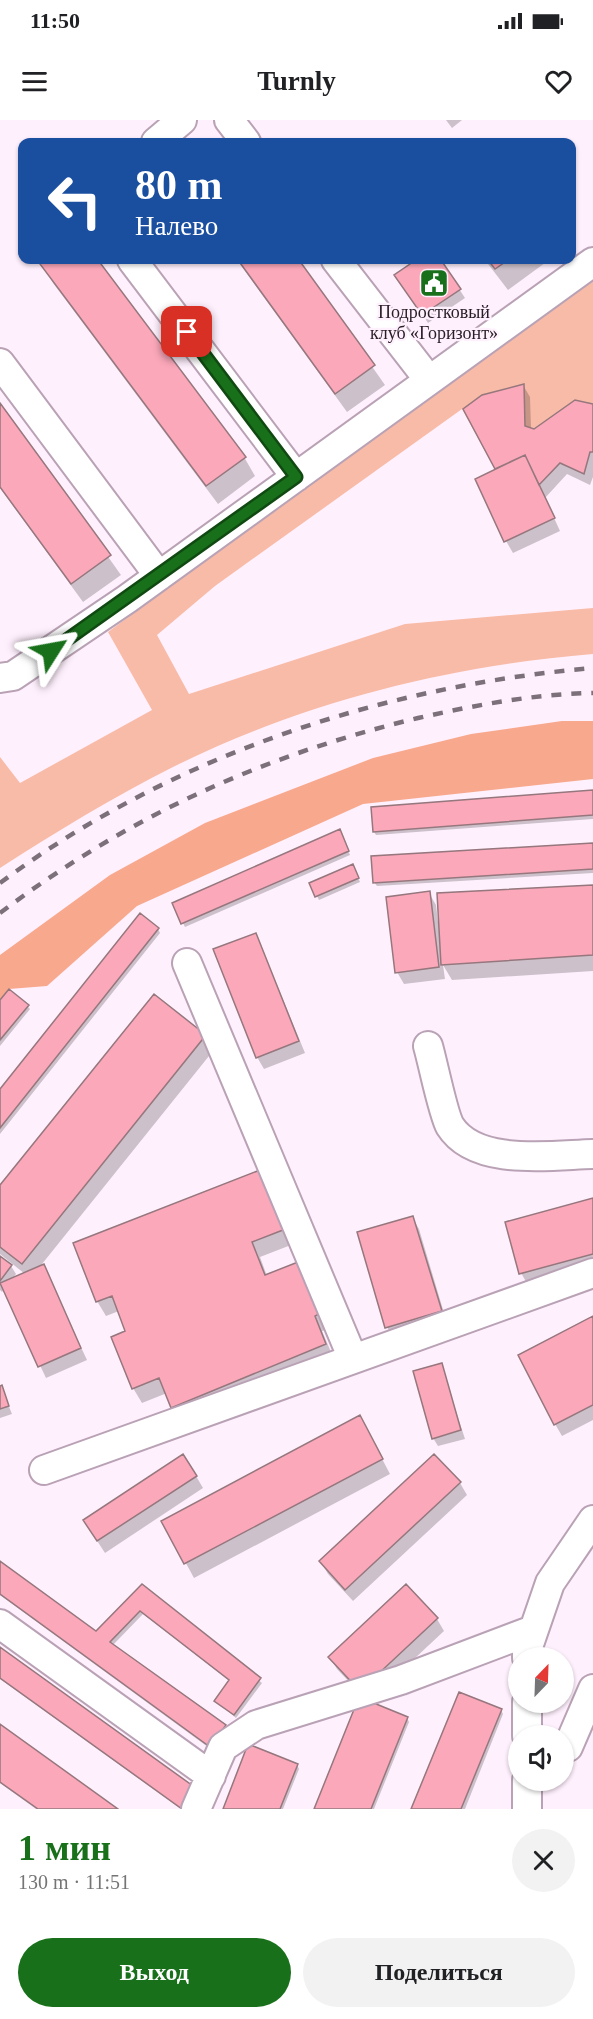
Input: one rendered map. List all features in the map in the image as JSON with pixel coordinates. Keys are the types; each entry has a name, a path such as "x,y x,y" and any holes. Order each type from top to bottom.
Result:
{"street":[{"path":"161,138 182,120"},
{"path":"229,120 243,138"},
{"path":"7,677 159,576 593,262"},
{"path":"135,264 296,477"},
{"path":"339,264 429,380"},
{"path":"0,363 159,576"},
{"path":"187,963 353,1359"},
{"path":"428,1046 450,1126 474,1147 499,1156 593,1154"},
{"path":"44,1470 593,1273"},
{"path":"529,1647 549,1583 593,1520"},
{"path":"0,1624 211,1776"},
{"path":"196,1809 223,1747 256,1725 401,1680 533,1630"},
{"path":"574,1733 593,1689"},
{"path":"527,1791 527,1809"}],"shaded area":[{"path":"593,272 593,452 590,452 584,474 560,463 539,485 525,455 495,469 462,409 215,586 157,635 189,694 405,624 593,608 593,654 485,668 431,678 325,706 274,724 223,744 151,778 85,815 0,868 0,757 20,783 152,710 108,632"},
{"path":"562,721 593,721 593,779 363,804 137,906 47,986 9,989 0,1000 0,955 110,875 205,823 373,758 471,734"}],"building":[{"path":"40,264 101,264 246,457 206,486"},
{"path":"241,264 302,264 375,365 335,394"},
{"path":"410,264 444,264 461,289 422,315 394,275"},
{"path":"491,264 502,264 495,269"},
{"path":"524,384 525,426 534,429 575,400 593,404 593,452 590,452 584,474 560,463 539,485 525,455 495,469 463,409 482,395"},
{"path":"0,403 111,555 71,584 0,487"},
{"path":"525,455 555,518 504,542 475,479"},
{"path":"593,790 593,815 373,832 371,807"},
{"path":"340,829 349,851 181,924 172,903"},
{"path":"593,843 593,869 373,883 371,856"},
{"path":"353,864 359,878 315,897 309,883"},
{"path":"593,885 593,955 441,965 437,893"},
{"path":"430,891 439,967 395,973 386,897"},
{"path":"140,913 159,928 0,1128 0,1089"},
{"path":"256,933 299,1041 256,1058 213,949"},
{"path":"9,989 29,1005 0,1040 0,1000"},
{"path":"154,994 206,1035 22,1264 0,1247 0,1185"},
{"path":"260,1170 283,1230 252,1242 265,1275 298,1262 319,1314 315,1316 326,1344 171,1408 159,1378 132,1389 111,1337 125,1331 112,1296 96,1302 73,1243"},
{"path":"593,1198 593,1254 519,1274 505,1222"},
{"path":"413,1216 442,1311 385,1328 357,1232"},
{"path":"0,1256 12,1265 0,1281"},
{"path":"44,1264 81,1348 38,1367 0,1283"},
{"path":"593,1316 593,1405 554,1425 518,1355"},
{"path":"442,1363 461,1430 432,1439 413,1371"},
{"path":"2,1385 9,1406 0,1409 0,1386"},
{"path":"360,1415 383,1459 184,1564 161,1521"},
{"path":"183,1454 197,1476 97,1541 83,1520"},
{"path":"434,1454 461,1482 345,1590 319,1561"},
{"path":"0,1561 96,1631 142,1584 261,1678 234,1715 214,1701 229,1680 140,1611 110,1642 226,1725 210,1747 0,1594"},
{"path":"406,1584 438,1618 360,1691 328,1657"},
{"path":"0,1647 200,1791 182,1809 0,1678"},
{"path":"459,1692 502,1709 461,1809 411,1809"},
{"path":"359,1697 408,1717 371,1809 314,1809"},
{"path":"0,1724 118,1809 38,1809 0,1782"},
{"path":"248,1744 298,1764 280,1809 223,1809"}],"railway":[{"path":"0,883 66,838 135,798 207,764 282,735 358,710 435,691 514,677 593,668"},
{"path":"0,913 98,847 198,793 251,771 360,733 418,718 505,701 593,693"}],"place":[{"name":"Подростковый клуб «Горизонт»","path":"434,283"}],"route":[{"path":"51,651 296,477 187,332"}]}
